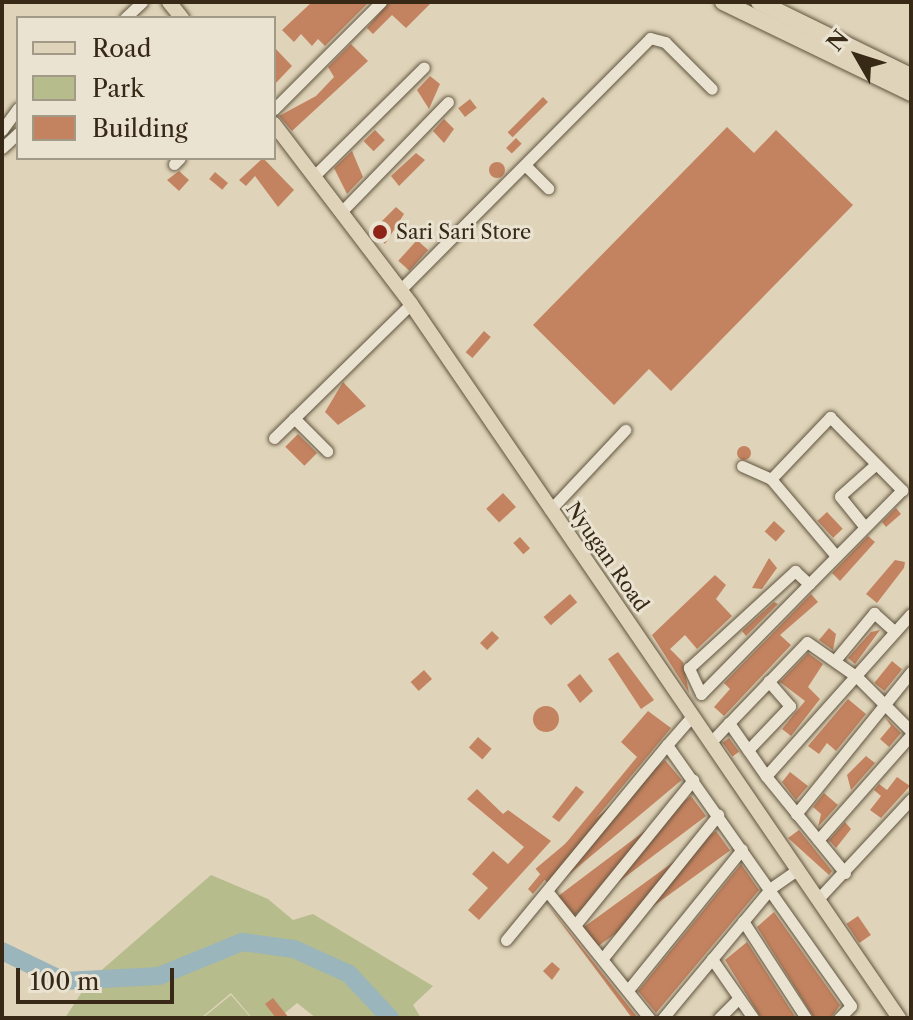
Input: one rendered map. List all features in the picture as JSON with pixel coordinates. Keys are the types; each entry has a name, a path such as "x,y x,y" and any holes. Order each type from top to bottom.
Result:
{"highway":[{"path":"723,2 911,93"},
{"path":"759,2 911,76"}],"main road":[{"name":"Nyugan Road","path":"276,126 411,304 899,1018"}],"street":[{"path":"127,16 142,2"},
{"path":"276,107 381,2"},
{"path":"400,290 650,38 665,42 712,89"},
{"path":"315,175 424,67"},
{"path":"342,211 448,102"},
{"path":"2,130 16,111"},
{"path":"525,165 548,188"},
{"path":"274,438 411,304"},
{"path":"506,940 667,745 701,694 902,490 830,417 771,479"},
{"path":"294,418 327,451"},
{"path":"550,510 625,430"},
{"path":"864,526 840,496 876,464"},
{"path":"742,466 771,479 836,556"},
{"path":"701,694 689,668 785,573 795,571 809,584"},
{"path":"836,659 874,613 895,632"},
{"path":"766,776 911,614"},
{"path":"711,742 807,642 836,659 857,677 911,733 818,840"},
{"path":"796,814 911,672"},
{"path":"748,750 790,706 768,681"},
{"path":"729,723 766,776 845,873"},
{"path":"667,745 771,888 851,1006 839,1018"},
{"path":"576,924 693,780"},
{"path":"818,899 911,799"},
{"path":"603,958 718,815"},
{"path":"628,990 742,849"},
{"path":"663,1018 771,888 797,870"},
{"path":"547,891 649,1018"},
{"path":"743,921 806,1018"},
{"path":"712,959 753,1018"},
{"path":"719,1018 739,998"}],"green space":[{"path":"211,875 268,899 293,920 313,914 433,986 413,1005 421,1018 316,1018 297,1003 279,1018 252,1018 231,993 201,1018 65,1018 89,981"},
{"path":"231,995 251,1018 203,1018 204,1017"}],"building":[{"path":"312,2 369,2 325,46 318,39 312,46 301,34 294,42 282,30"},
{"path":"389,2 432,2 406,28 392,15 373,34 367,28"},
{"path":"351,44 368,61 292,131 279,116 316,96 334,77 328,67"},
{"path":"276,49 292,66 276,83"},
{"path":"430,76 440,84 429,109 417,90"},
{"path":"543,97 548,102 513,137 508,132"},
{"path":"470,99 477,108 465,117 458,108"},
{"path":"444,119 454,129 444,143 433,131"},
{"path":"727,127 754,153 776,130 853,205 671,391 649,369 614,405 533,325"},
{"path":"375,130 385,140 374,151 364,141"},
{"path":"516,138 522,144 512,154 506,148"},
{"path":"352,151 363,177 347,194 334,168"},
{"path":"416,153 425,160 399,186 391,176"},
{"path":"261,160 265,160 294,190 278,207 255,176 246,186 239,180"},
{"path":"494,162 500,162 505,170 503,176 494,178 489,173 489,167"},
{"path":"179,171 189,180 179,191 167,180"},
{"path":"215,172 228,183 222,190 209,179"},
{"path":"396,207 404,214 385,244 372,231"},
{"path":"417,240 428,250 409,271 398,261"},
{"path":"484,331 491,337 472,358 466,352"},
{"path":"343,382 366,406 338,425 325,412"},
{"path":"298,434 317,453 304,466 285,447"},
{"path":"744,446 751,453 744,460 737,453"},
{"path":"503,493 516,507 499,523 486,509"},
{"path":"896,508 901,514 886,527 882,522"},
{"path":"827,512 843,529 833,538 817,521"},
{"path":"774,521 785,531 776,541 765,531"},
{"path":"868,536 875,542 840,581 832,573"},
{"path":"520,537 530,548 523,554 513,543"},
{"path":"769,558 777,568 762,589 752,588"},
{"path":"895,560 905,562 904,568 877,603 866,594"},
{"path":"715,575 726,585 716,599 732,616 697,649 685,635 670,649 683,662 689,693 652,635"},
{"path":"570,594 577,602 551,625 544,617"},
{"path":"811,594 818,602 780,635 791,645 724,716 714,707 730,689 724,683"},
{"path":"774,602 778,604 746,636 742,631"},
{"path":"829,628 836,634 833,650 819,640"},
{"path":"880,630 855,664 848,658 871,632"},
{"path":"492,631 499,638 487,650 480,643"},
{"path":"618,652 654,700 641,709 608,659"},
{"path":"808,653 823,664 808,687 820,699 791,736 782,729 805,701 780,682"},
{"path":"892,661 902,669 884,691 874,683"},
{"path":"424,670 432,679 419,691 411,682"},
{"path":"580,674 593,691 580,703 567,685"},
{"path":"848,699 866,714 836,751 827,743 819,754 808,746"},
{"path":"546,706 555,710 559,719 555,728 546,732 537,728 533,719 537,710"},
{"path":"648,711 671,728 533,894 528,889 637,757 621,742"},
{"path":"885,717 901,733 889,747 880,739 891,726"},
{"path":"478,737 492,749 482,759 469,748"},
{"path":"729,738 739,752 733,756 723,743"},
{"path":"866,756 875,763 851,790 847,775"},
{"path":"665,760 682,780 552,889 536,869"},
{"path":"790,772 808,786 796,800 782,782"},
{"path":"897,777 910,786 881,818 870,810 881,796 874,790 879,784 887,790"},
{"path":"576,786 584,792 559,822 552,817"},
{"path":"477,789 503,814 508,810 551,841 479,920 468,910 488,888 472,874 493,851 508,864 524,847 467,799"},
{"path":"824,793 838,805 818,827 821,814 813,807"},
{"path":"691,796 706,816 573,916 558,897"},
{"path":"845,822 851,829 836,848 829,840"},
{"path":"799,830 832,871 829,875 788,838"},
{"path":"716,831 730,850 597,947 583,927"},
{"path":"741,864 759,890 656,1013 638,991"},
{"path":"547,904 638,1018 632,1018"},
{"path":"774,912 840,1005 831,1018 814,1018 757,927"},
{"path":"858,916 871,935 859,943 846,924"},
{"path":"747,942 796,1018 761,1018 725,960"},
{"path":"552,962 560,969 552,980 543,971"},
{"path":"273,998 289,1018 276,1018 265,1004"}],"waterway":[{"path":"2,951 64,981 159,976 242,942 294,949 349,974 390,1018"}],"place":[{"name":"Sari Sari Store","path":"380,232"}]}
